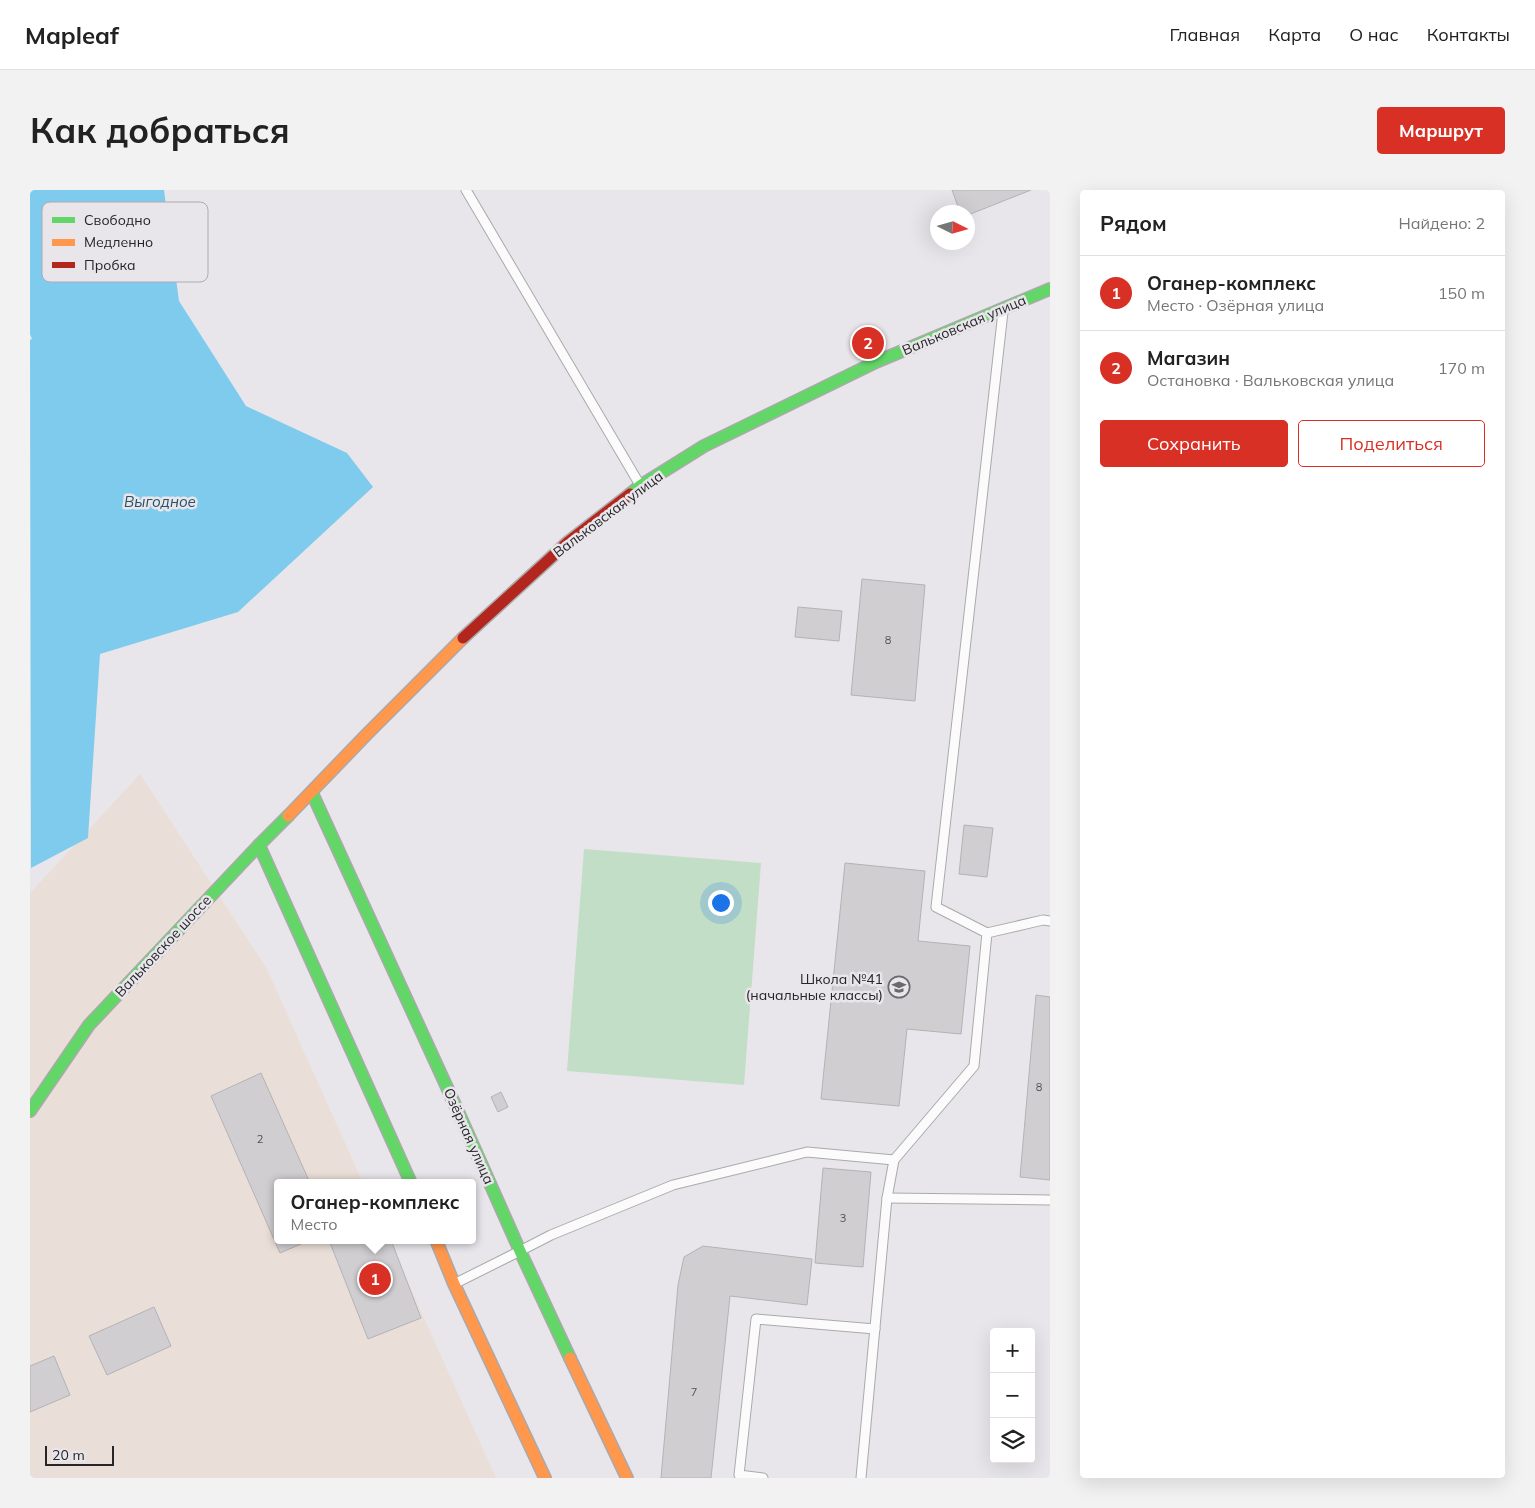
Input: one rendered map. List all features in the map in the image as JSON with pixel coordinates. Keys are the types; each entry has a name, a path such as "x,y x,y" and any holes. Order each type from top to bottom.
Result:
{"main road":[{"name":"Вальковская улица","path":"312,793 367,734 469,632 568,542 640,486 704,446 876,362 1050,289"},
{"name":"Вальковское шоссе","path":"30,1111 89,1024 259,845 312,793"},
{"name":"Озёрная улица","path":"312,793 456,1106 520,1251 627,1478"},
{"path":"259,845 409,1179"},
{"path":"438,1244 454,1284 545,1478"}],"lane":[{"path":"466,190 640,486"},
{"path":"1003,309 936,907 987,933 1043,920 1050,921"},
{"path":"861,1478 887,1198 894,1160 974,1066 987,933"},
{"path":"454,1284 550,1234 672,1185 807,1152 894,1160"},
{"path":"887,1198 1050,1200"},
{"path":"763,1478 739,1475 756,1318 875,1329"}],"shaded area":[{"path":"140,774 267,969 361,1179 274,1179 274,1244 391,1244 496,1478 30,1478 30,893"}],"green space":[{"path":"584,849 761,863 744,1085 567,1071"}],"water":[{"name":"Выгодное","path":"30,190 164,190 166,202 42,202 42,282 176,282 179,301 246,406 347,453 373,487 238,612 100,654 88,838 31,868 30,340 32,339 30,334"}],"building":[{"path":"952,190 1031,190 975,212 975,205 957,205"},
{"path":"862,579 925,585 915,701 851,695"},
{"path":"798,607 842,611 839,641 795,637"},
{"path":"964,825 993,828 987,877 959,874"},
{"name":"Школа №41 (начальные классы)","path":"845,863 925,871 918,941 970,946 961,1034 907,1029 899,1106 821,1099"},
{"path":"1036,995 1050,997 1050,1180 1020,1177"},
{"path":"261,1073 308,1179 274,1179 274,1239 211,1096"},
{"path":"501,1092 508,1107 498,1112 491,1097"},
{"path":"823,1168 871,1172 863,1267 815,1263"},
{"path":"276,1244 301,1244 280,1253"},
{"path":"331,1244 393,1244 421,1318 368,1339"},
{"path":"703,1246 812,1259 807,1305 730,1296 711,1478 661,1478 678,1285 684,1257"},
{"path":"154,1307 171,1346 107,1375 89,1336"},
{"path":"54,1356 70,1395 30,1412 30,1366"}],"traffic: fast":[{"path":"630,494 704,446 876,362 1050,289"},
{"path":"312,793 570,1358"},
{"path":"30,1111 89,1025 288,816"},
{"path":"259,845 409,1179"}],"traffic: slow":[{"path":"288,816 463,638"},
{"path":"438,1244 454,1284 545,1478"},
{"path":"570,1358 627,1478"}],"traffic: jam":[{"path":"463,638 568,542 630,494"}],"place":[{"name":"Магазин","path":"868,343"},
{"name":"Школа №41 (начальные классы)","path":"899,987"},
{"name":"Оганер-комплекс","path":"375,1279"}]}
